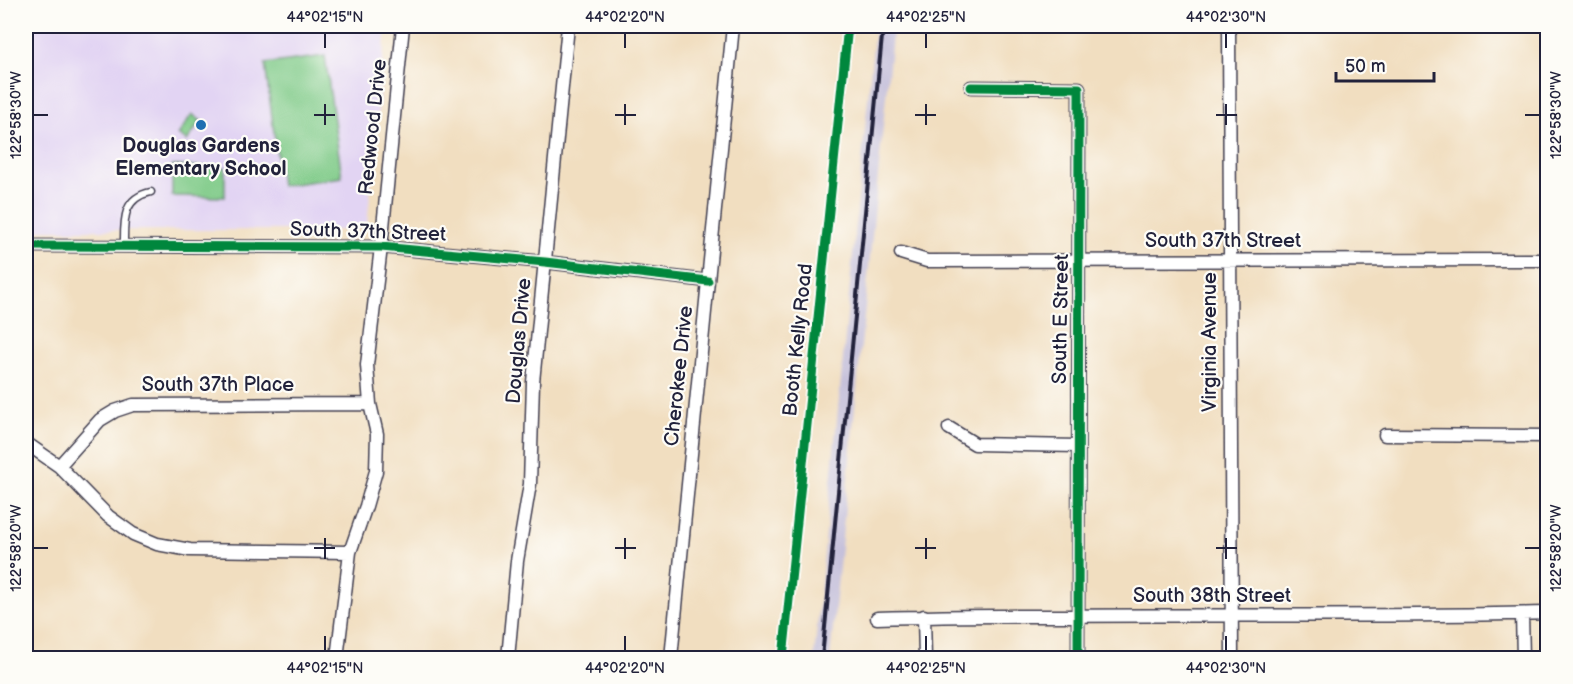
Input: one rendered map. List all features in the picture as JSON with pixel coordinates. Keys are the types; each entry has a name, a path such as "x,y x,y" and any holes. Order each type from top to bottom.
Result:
{"street":[{"name":"Redwood Drive","path":"337,658 350,552 376,471 377,434 370,404 367,365 403,26"},
{"name":"Douglas Drive","path":"508,658 517,561 530,484 533,382 568,26"},
{"name":"Cherokee Drive","path":"671,658 733,26"},
{"name":"Virginia Avenue","path":"1229,26 1232,658"},
{"name":"South E Street","path":"971,87 1079,88 1078,658"},
{"name":"South 37th Street","path":"27,246 381,247 545,262 708,281"},
{"name":"South 37th Street","path":"901,253 927,261 1548,260"},
{"name":"South 37th Place","path":"59,466 100,420 115,411 133,405 370,404"},
{"path":"949,428 975,444 1078,446"},
{"path":"1385,435 1548,436"},
{"path":"26,443 59,466 108,516 133,534 157,544 190,550 350,552"},
{"name":"South 38th Street","path":"877,618 1077,614 1231,617 1548,613"},
{"path":"1522,614 1523,658"},
{"path":"924,616 925,658"}],"lane":[{"name":"Booth Kelly Road","path":"783,658 848,26"},
{"path":"124,246 126,211 133,200 141,194 151,192"},
{"path":"26,195 29,204 27,246"}],"shaded area":[{"name":"Douglas Gardens Elementary School","path":"26,26 386,26 367,225 355,230 26,230"},
{"path":"875,26 893,26 830,658 814,658"}],"green space":[{"path":"325,56 342,177 281,186 265,64"},
{"path":"192,114 201,121 187,141 178,135"},
{"path":"172,166 225,167 225,197 172,196"}],"railway":[{"path":"822,658 883,26"}],"cycle path":[{"path":"783,658 848,26"},
{"path":"971,87 1079,88 1078,658"},
{"path":"26,246 381,247 545,262 708,281"}],"place":[{"name":"Douglas Gardens Elementary School","path":"201,125"}]}
